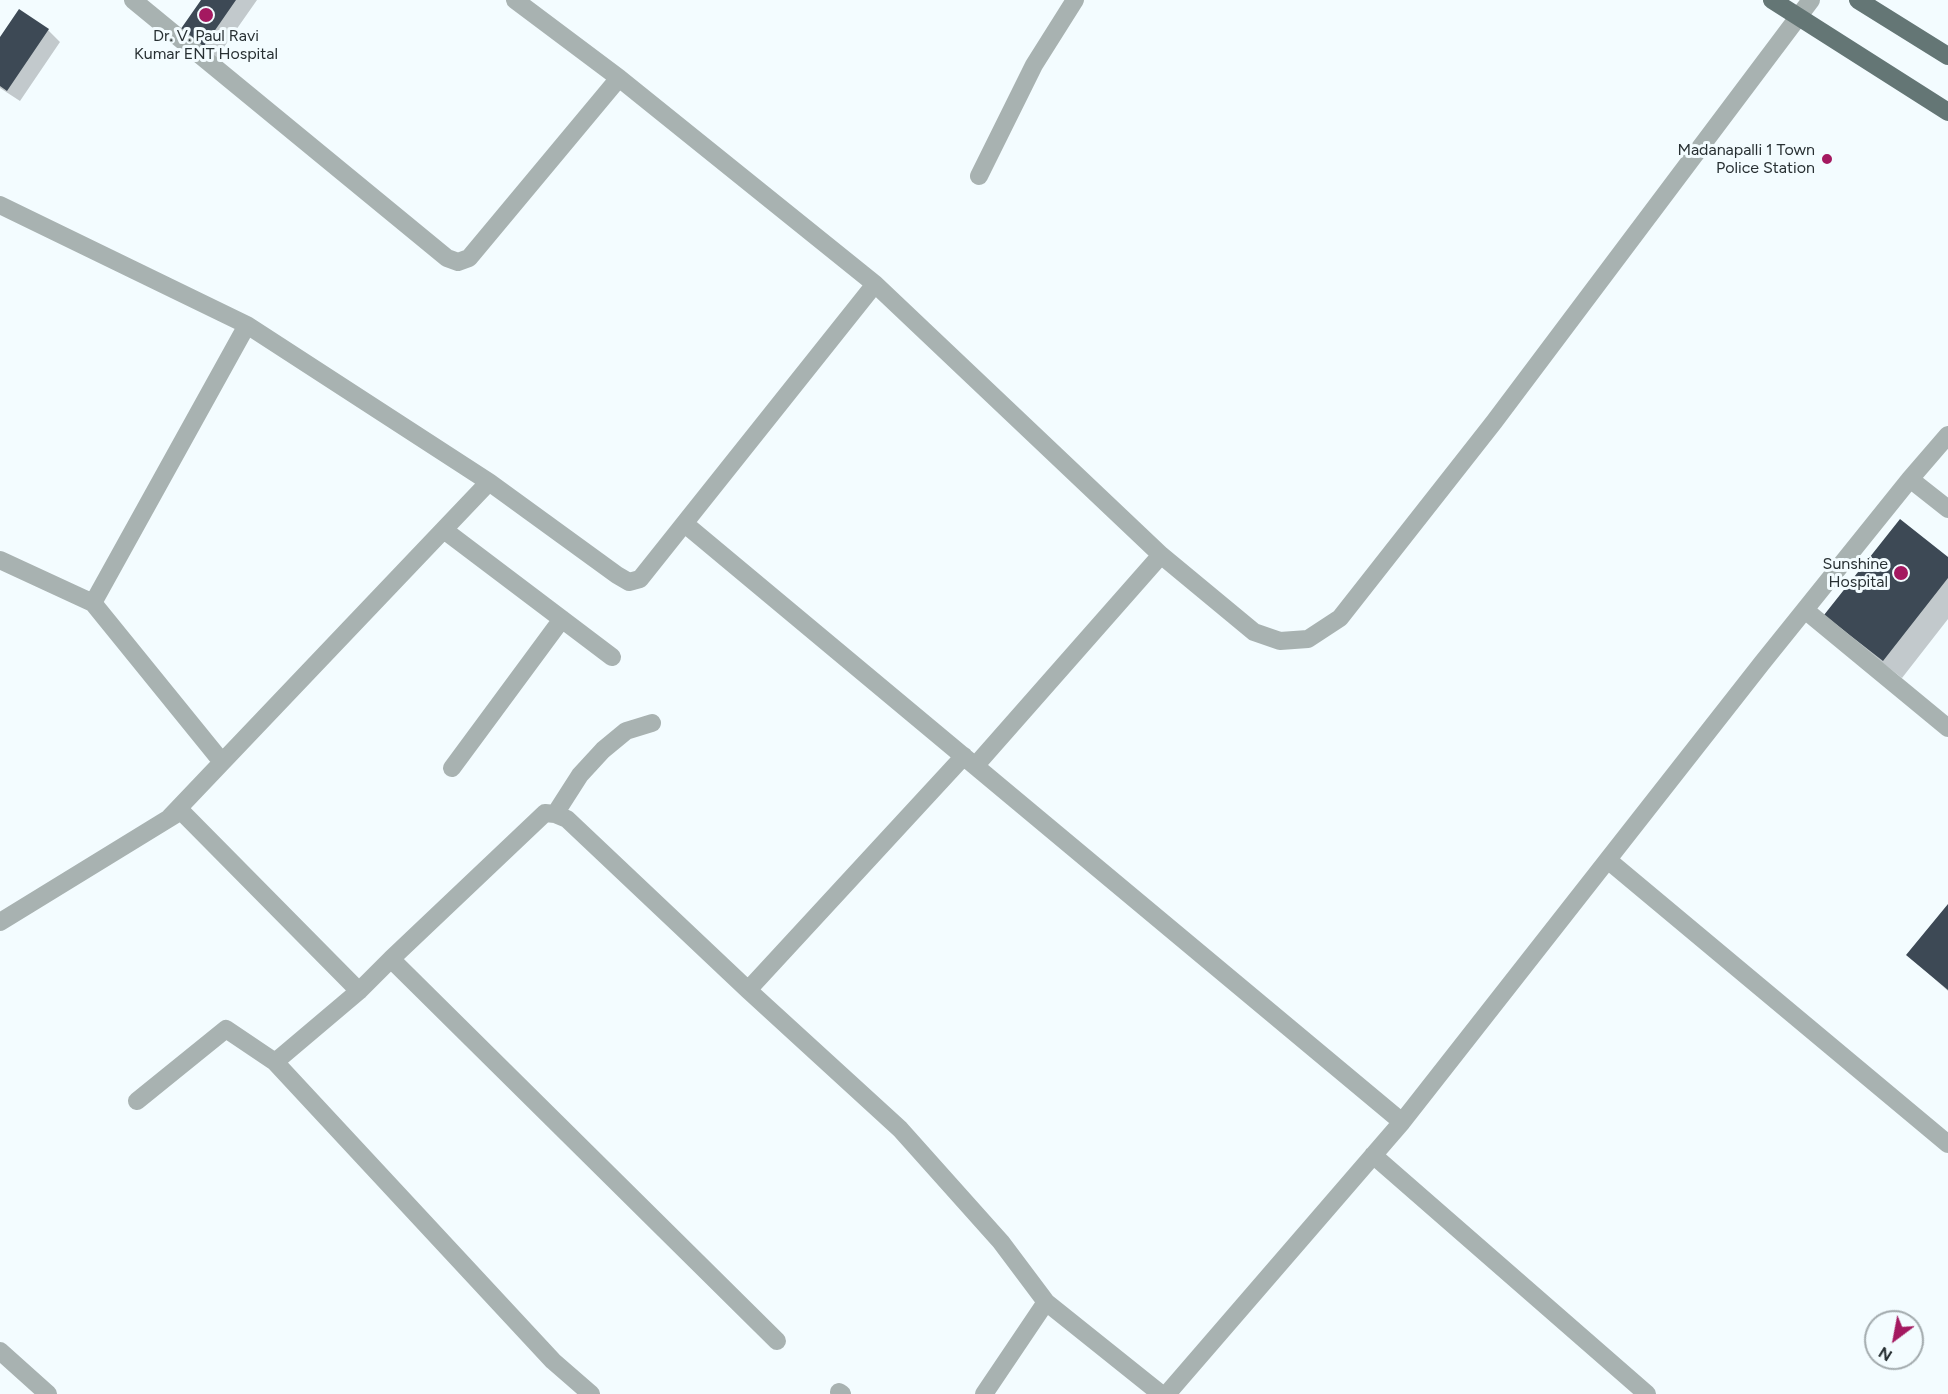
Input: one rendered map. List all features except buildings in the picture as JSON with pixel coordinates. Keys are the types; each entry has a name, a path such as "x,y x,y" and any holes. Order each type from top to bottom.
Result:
{"main road":[{"path":"1772,0 1948,112"},
{"path":"1858,0 1948,56"}],"street":[{"path":"134,0 447,258 458,262 468,258 619,78"},
{"path":"515,0 619,78 875,284 1161,555 1254,632 1280,641 1308,639 1340,618 1494,422 1811,0"},
{"path":"979,176 1034,65 1075,0"},
{"path":"0,205 247,325 489,482 616,575 629,582 640,579 875,284"},
{"path":"93,603 247,325"},
{"path":"1167,1394 1402,1122 1805,610 1910,479 1947,439"},
{"path":"1910,479 1948,509"},
{"path":"170,818 489,482"},
{"path":"685,524 1402,1122"},
{"path":"444,530 612,657"},
{"path":"748,990 970,760 1161,555"},
{"path":"0,560 93,603 222,762"},
{"path":"1805,610 1948,728"},
{"path":"452,768 562,619"},
{"path":"555,814 580,775 603,750 626,731 652,723"},
{"path":"0,922 181,811 358,991"},
{"path":"275,1062 358,991 545,813 555,814 567,819 748,990 900,1129 1001,1242 1047,1302 1161,1394"},
{"path":"1609,861 1948,1144"},
{"path":"391,958 777,1341"},
{"path":"137,1101 226,1029 275,1062 553,1361 591,1394"},
{"path":"1373,1155 1647,1394"},
{"path":"984,1394 1047,1302"},
{"path":"0,1351 48,1394"}],"place":[{"name":"Dr. V. Paul Ravi Kumar ENT Hospital","path":"206,15"},
{"name":"Madanapalli 1 Town Police Station","path":"1827,159"},
{"name":"Sunshine Hospital","path":"1901,573"}]}
